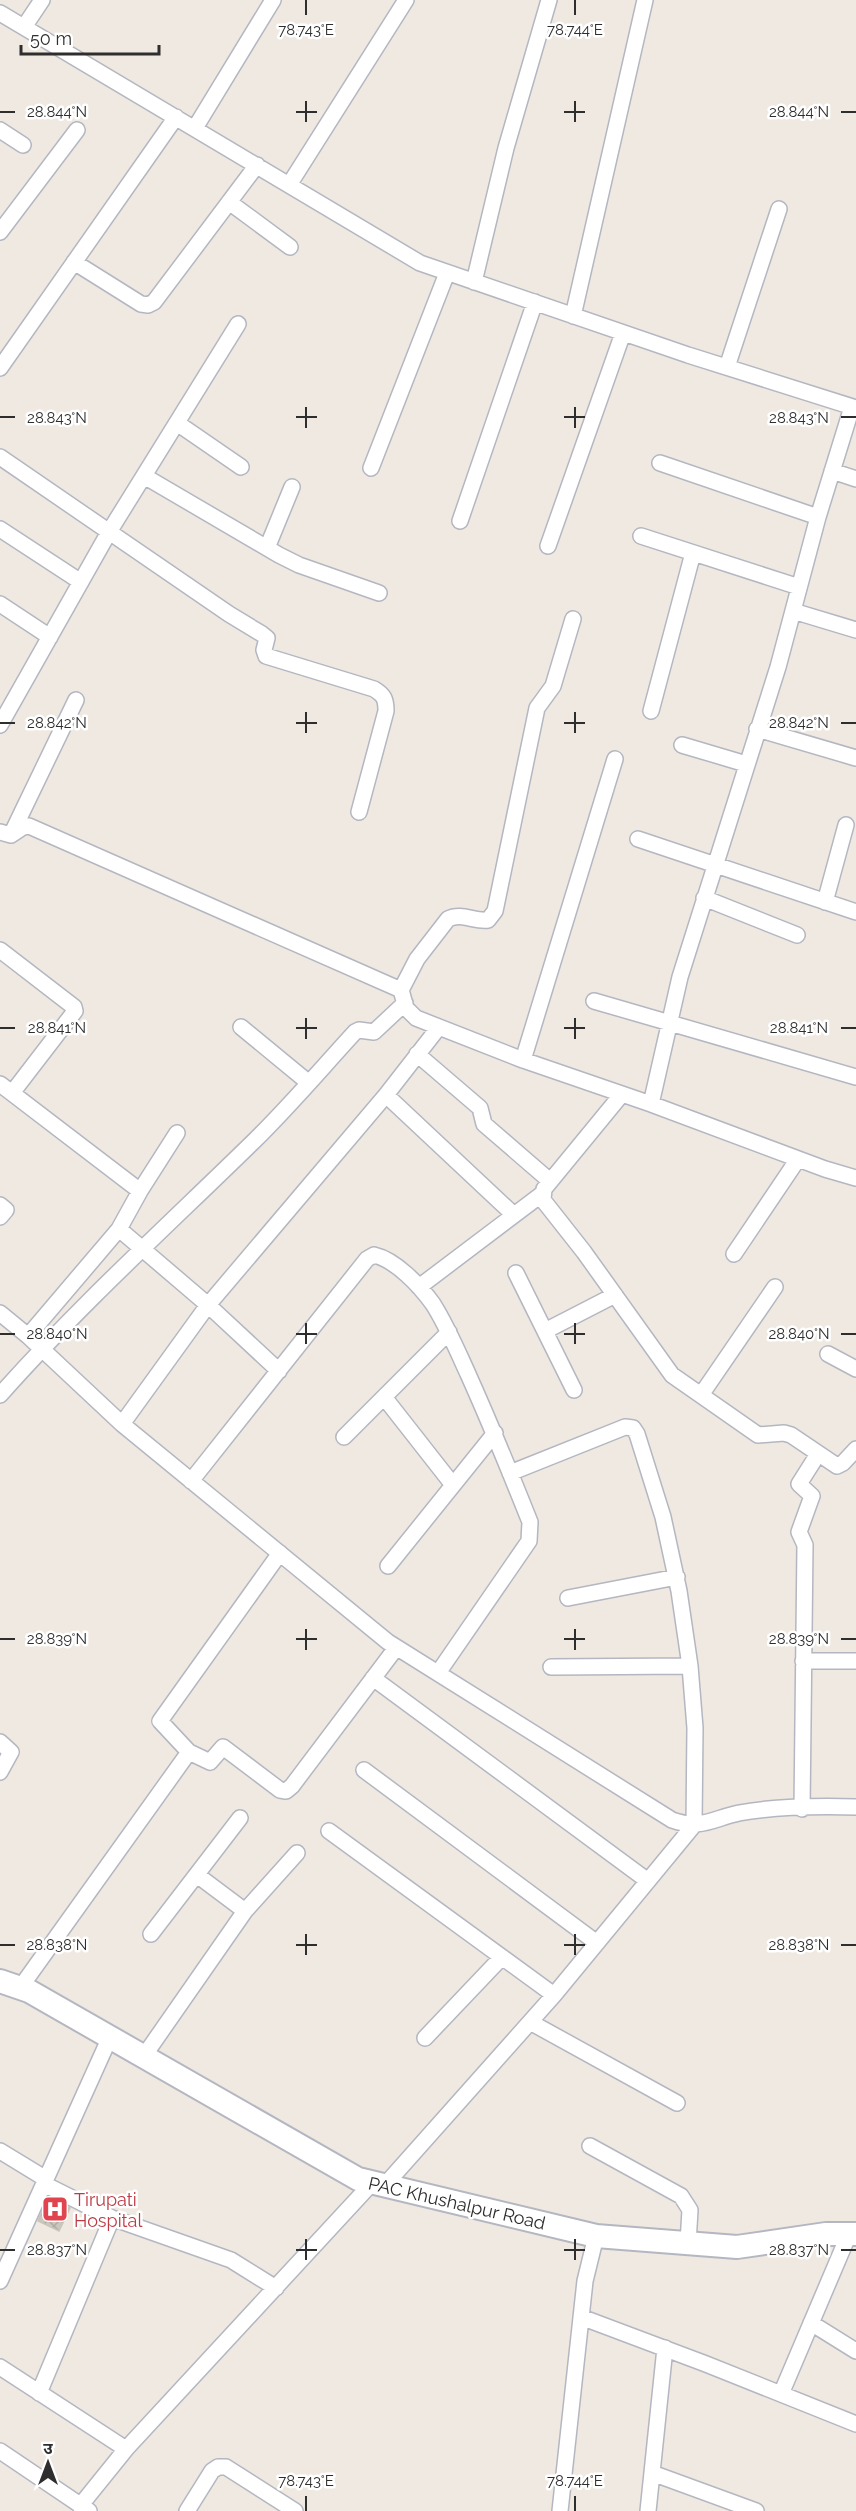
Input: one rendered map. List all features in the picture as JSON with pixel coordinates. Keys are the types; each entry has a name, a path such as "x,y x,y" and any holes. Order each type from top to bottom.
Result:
{"main road":[{"name":"PAC Khushalpur Road","path":"10,1985 29,1991 358,2179 596,2236 737,2247 826,2234 852,2234"}],"street":[{"path":"24,27 42,0"},
{"path":"195,128 273,0"},
{"path":"289,184 406,0"},
{"path":"474,282 506,148 549,0"},
{"path":"573,316 645,0"},
{"path":"0,13 420,263 623,333 854,407 832,471 793,611 680,976 651,1104"},
{"path":"0,368 176,117"},
{"path":"0,130 23,145"},
{"path":"0,232 77,130"},
{"path":"75,261 141,304 148,305 154,302 256,165"},
{"path":"229,202 290,248"},
{"path":"727,367 779,209"},
{"path":"371,468 447,273"},
{"path":"460,521 535,302"},
{"path":"0,725 109,532 238,324"},
{"path":"548,546 623,333"},
{"path":"177,423 241,467"},
{"path":"0,457 229,614 262,634 267,638 264,650 266,656 374,689 383,694 386,711 359,812"},
{"path":"660,463 818,517"},
{"path":"832,471 856,479"},
{"path":"144,476 267,548 299,564 379,593"},
{"path":"267,548 291,487"},
{"path":"0,529 81,582"},
{"path":"641,536 799,587"},
{"path":"651,711 693,553"},
{"path":"0,604 50,637"},
{"path":"793,611 856,630"},
{"path":"0,1395 157,1232 253,1141 355,1032 359,1030 374,1032 403,996 417,959 447,919 462,916 482,921 488,920 495,911 537,708 554,686 573,619"},
{"path":"5,834 76,700"},
{"path":"757,729 856,758"},
{"path":"682,745 746,764"},
{"path":"523,1060 615,759"},
{"path":"825,902 846,825"},
{"path":"5,834 29,826 403,996"},
{"path":"638,839 856,912"},
{"path":"704,898 797,935"},
{"path":"0,950 74,1007 75,1011 6,1088 140,1191"},
{"path":"403,996 406,1008 416,1018 523,1060 856,1178"},
{"path":"594,1001 856,1077"},
{"path":"241,1027 309,1083"},
{"path":"122,1424 208,1305 386,1095 440,1027"},
{"path":"417,1054 480,1108 484,1124 546,1187"},
{"path":"419,1287 514,1215 546,1187 622,1094"},
{"path":"386,1095 514,1215"},
{"path":"28,1336 119,1229 177,1133"},
{"path":"734,1254 798,1159"},
{"path":"546,1187 543,1200 672,1375 758,1435 784,1433 791,1435 837,1466 856,1449"},
{"path":"0,1205 6,1210 0,1217"},
{"path":"119,1229 144,1248 279,1371"},
{"path":"191,1481 367,1259 374,1256 382,1257 419,1287 433,1304 449,1332 495,1433 530,1522 529,1541 438,1673"},
{"path":"516,1273 574,1390"},
{"path":"701,1395 775,1287"},
{"path":"545,1331 615,1295"},
{"path":"0,1313 28,1336 122,1424 396,1648 672,1820 687,1826 739,1814 856,1807"},
{"path":"344,1437 449,1332"},
{"path":"828,1354 856,1370"},
{"path":"384,1397 453,1485"},
{"path":"0,2451 84,2508 126,2449 530,2022 694,1825 695,1728 690,1666 677,1577 663,1517 637,1434 633,1428 625,1427 510,1473"},
{"path":"388,1566 495,1433"},
{"path":"802,1809 805,1545 799,1532 812,1496 799,1484 818,1454"},
{"path":"280,1553 160,1721 189,1752 210,1762 223,1747 280,1790 286,1791 396,1648"},
{"path":"568,1598 677,1577"},
{"path":"803,1661 856,1661"},
{"path":"551,1667 690,1666"},
{"path":"373,1678 648,1881"},
{"path":"0,1742 11,1752 0,1772"},
{"path":"10,1985 189,1752"},
{"path":"364,1770 597,1943"},
{"path":"151,1934 240,1818"},
{"path":"329,1831 554,1995"},
{"path":"144,2056 245,1911 297,1853"},
{"path":"197,1875 245,1911"},
{"path":"425,2038 502,1957"},
{"path":"530,2022 677,2103"},
{"path":"0,2282 110,2037"},
{"path":"590,2146 681,2196 690,2210 688,2243"},
{"path":"0,2151 45,2181 112,2218 217,2254 244,2267 276,2288"},
{"path":"39,2393 112,2218"},
{"path":"781,2394 852,2234"},
{"path":"560,2511 585,2280 596,2236"},
{"path":"581,2317 856,2424"},
{"path":"811,2323 856,2350"},
{"path":"648,2511 665,2348"},
{"path":"0,2367 126,2449"},
{"path":"187,2511 212,2471 218,2467 226,2467 295,2511"},
{"path":"652,2473 756,2511"}],"building":[{"path":"48,2197 70,2208 59,2231 38,2221"}],"place":[{"name":"Tirupati Hospital","path":"55,2209"}]}
